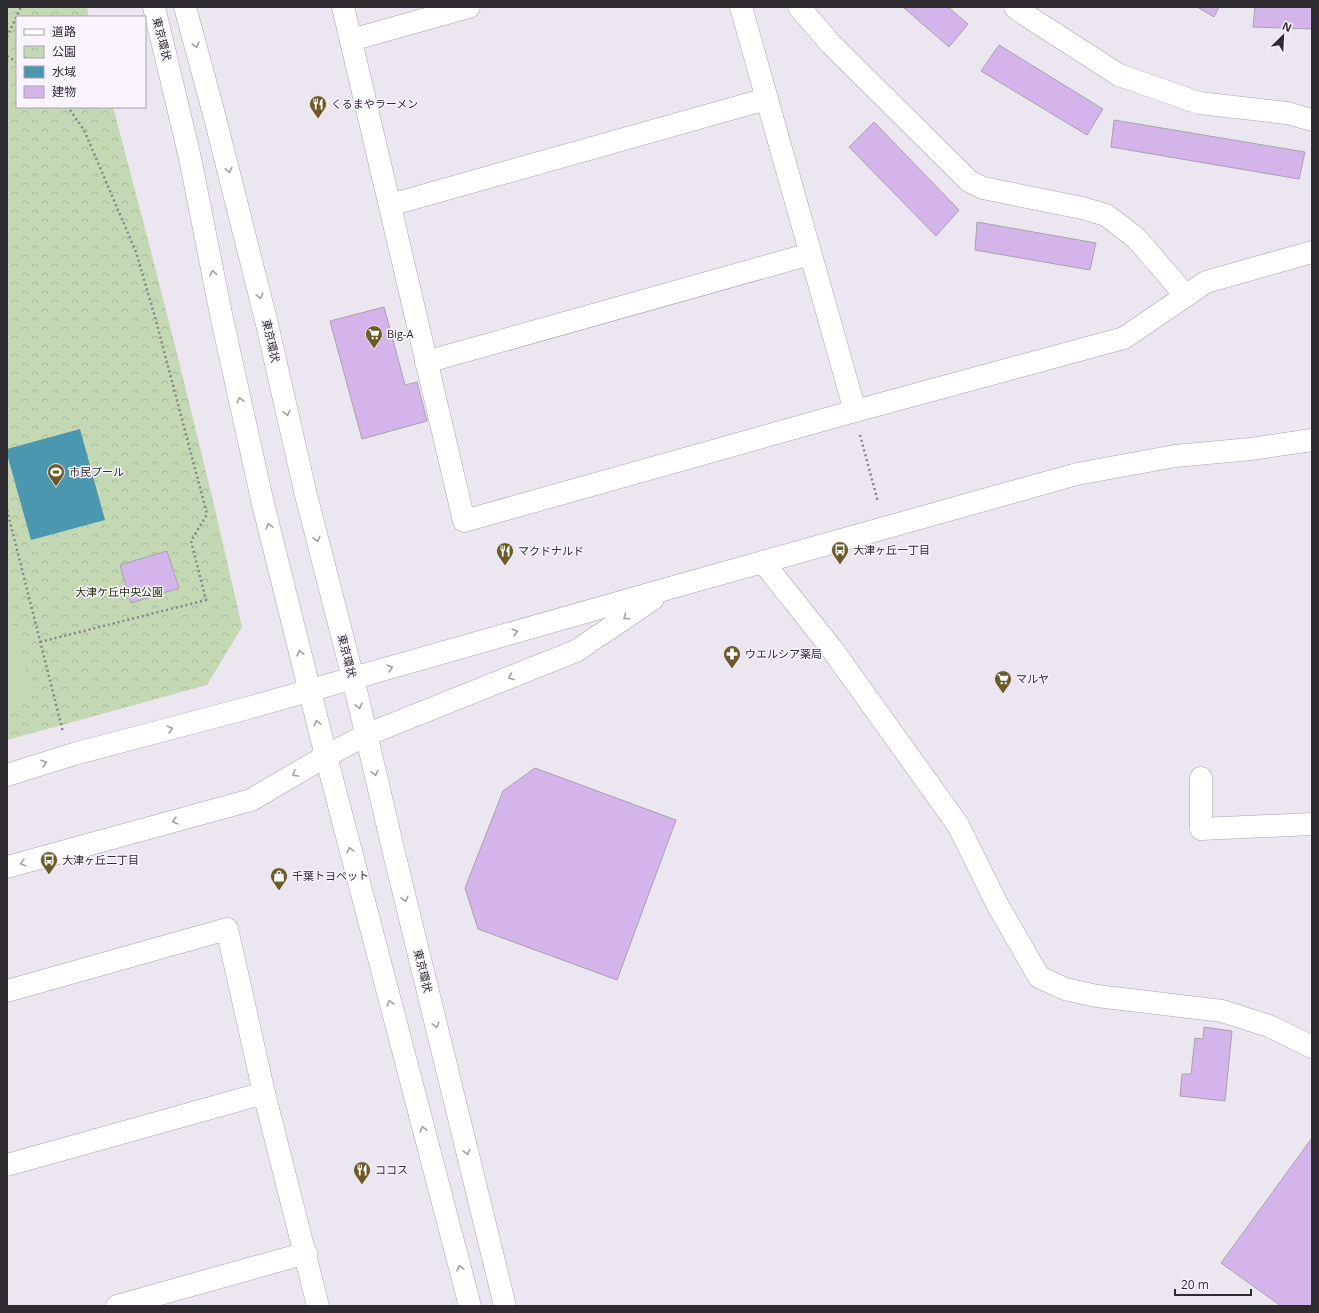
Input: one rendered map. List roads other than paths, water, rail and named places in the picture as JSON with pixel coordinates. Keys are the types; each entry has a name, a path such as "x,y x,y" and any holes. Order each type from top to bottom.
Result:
{"main road":[{"name":"東京環状","path":"154,7 190,158 223,327 309,690 470,1306"},
{"name":"東京環状","path":"185,7 266,320 305,491 353,678 394,853 505,1306"},
{"path":"343,7 464,521 855,411 1124,338 1206,282 1312,252"},
{"path":"351,40 469,7"},
{"path":"741,7 855,411"},
{"path":"799,7 830,43 969,181 983,188 1082,208 1106,215 1136,238 1186,296"},
{"path":"1015,7 1120,75 1199,102 1287,113 1312,120"},
{"path":"390,205 766,99"},
{"path":"426,362 810,254"},
{"path":"7,775 74,754 248,708 1077,474 1175,456 1251,449 1311,440"},
{"path":"763,562 832,649 958,826 997,904 1039,977 1065,989 1097,996 1222,1011 1269,1026 1312,1047"},
{"path":"7,867 251,800 366,734 576,651 670,588"},
{"path":"1201,778 1201,829 1312,824"},
{"path":"7,991 226,929 264,1093 306,1253 318,1306"},
{"path":"7,1165 264,1093"},
{"path":"117,1306 306,1253"}],"water":[{"name":"市民プール","path":"80,429 105,520 31,540 7,454 7,449"}],"place":[{"name":"くるまやラーメン","path":"318,119"},
{"name":"Big-A","path":"374,349"},
{"name":"市民プール","path":"56,487"},
{"name":"大津ヶ丘一丁目","path":"840,565"},
{"name":"マクドナルド","path":"505,566"},
{"name":"ウエルシア薬局","path":"732,669"},
{"name":"マルヤ","path":"1003,694"},
{"name":"大津ヶ丘二丁目","path":"49,875"},
{"name":"千葉トヨペット","path":"279,891"},
{"name":"ココス","path":"362,1185"}],"park label":[{"name":"大津ケ丘中央公園","path":"119,592"}]}
